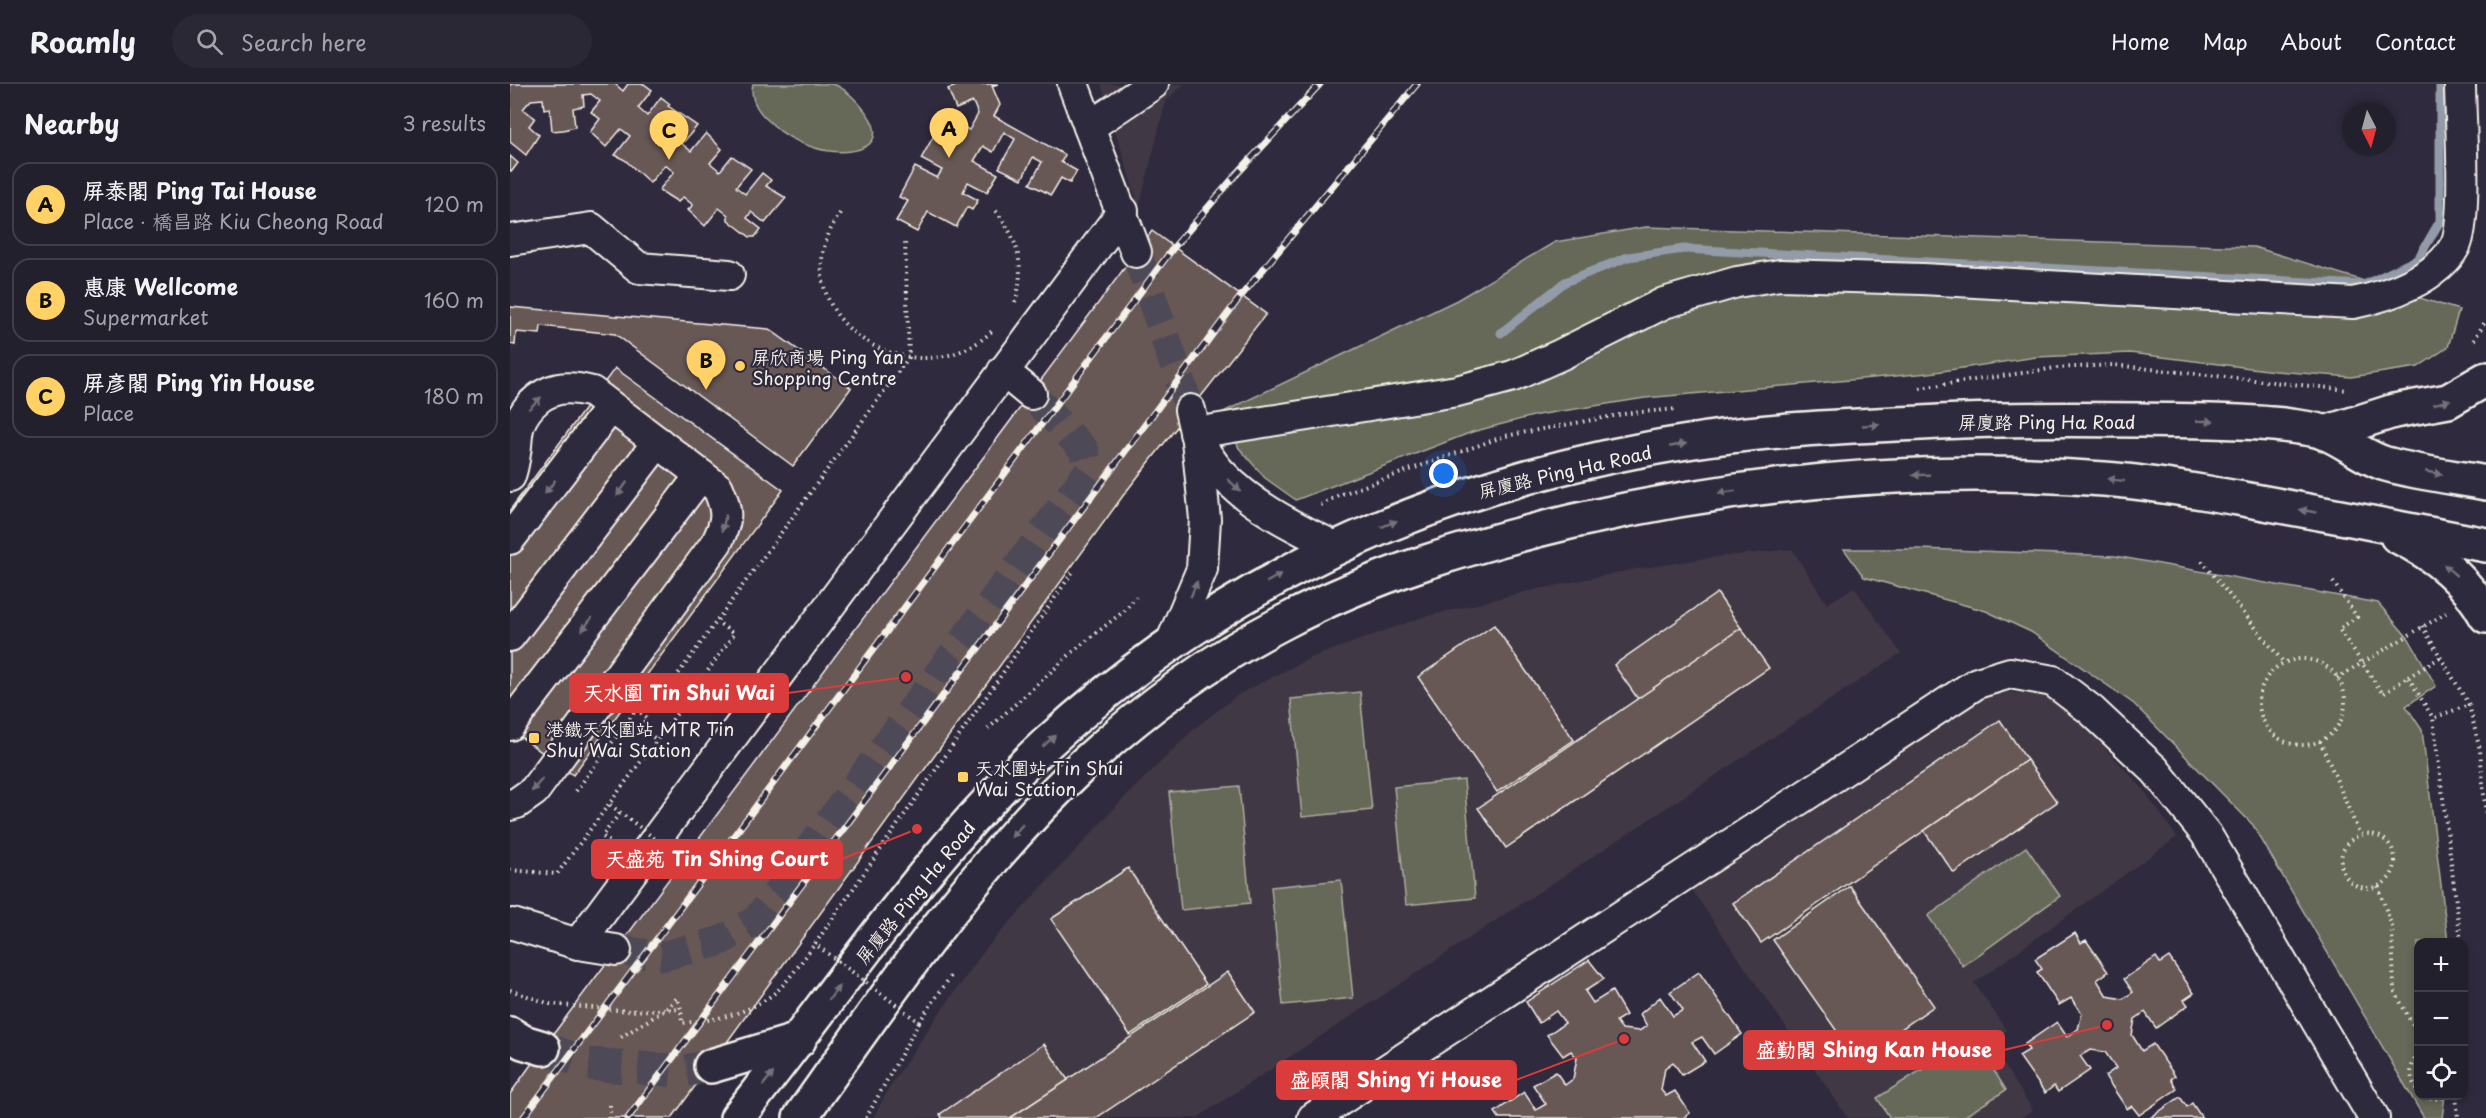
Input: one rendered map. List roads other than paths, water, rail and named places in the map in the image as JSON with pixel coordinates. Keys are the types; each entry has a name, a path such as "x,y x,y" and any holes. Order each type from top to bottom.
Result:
{"main road":[{"path":"2325,433 2394,411 2448,401 2486,379"},
{"name":"屏廈路 Ping Ha Road","path":"737,1118 892,916 945,852 1009,780 1082,712 1171,643 1238,599 1288,570 1335,547 1435,506 1539,473 1694,442 1799,429 2014,418 2243,422 2287,426 2325,433 2383,463 2486,483"},
{"path":"800,1118 915,956 974,880 1024,823 1087,761 1164,698 1240,646 1281,623 1352,589 1453,553 1523,533 1726,491 1855,478 2034,474 2109,479 2174,487 2366,520 2486,545"},
{"path":"2366,520 2420,547 2450,569 2475,597 2486,616"},
{"path":"829,1118 854,1075 915,956"},
{"path":"510,1034 523,1042 543,1048"},
{"path":"711,1066 799,1040"}],"street":[{"path":"1073,84 1107,178 1123,211 1136,252"},
{"path":"1089,127 1153,84"},
{"path":"1194,428 1457,391 1513,376 1664,303 1737,282 1780,275 1922,279 2353,303 2376,299 2412,285 2443,262 2456,245 2462,222 2460,84"},
{"path":"578,944 1123,211"},
{"path":"510,240 591,228 639,268 729,274"},
{"path":"1003,371 1031,394"},
{"path":"510,476 517,449 517,433 522,418 532,404 544,394 559,389 576,388 592,392 718,488 726,505 726,525 717,542 534,791 518,803 510,805"},
{"path":"510,539 611,407"},
{"path":"1194,428 1220,472 1245,495 1290,524 1335,547"},
{"path":"1171,643 1202,570 1205,519 1194,428"},
{"path":"510,636 658,442"},
{"path":"510,725 701,475"},
{"path":"1313,1118 1977,683 2010,673 2053,681 2091,710 2163,780 2206,834 2374,1118"},
{"path":"513,924 578,944 616,950"}],"waterway":[{"path":"1501,333 1565,282 1628,257 1684,249 2364,285 2418,259 2440,221 2440,84"}],"tunnel":[{"path":"1136,252 1190,410"},
{"path":"616,950 663,956 720,941 757,920 1088,472 1084,450 1031,394"},
{"path":"543,1048 589,1064 682,1071 711,1066"}],"railway":[{"path":"523,1118 1174,247 1235,176 1320,84"},
{"path":"628,1118 1241,296 1417,84"}],"place":[{"name":"屏泰閣 Ping Tai House","path":"949,158"},
{"name":"屏彥閣 Ping Yin House","path":"669,160"},
{"name":"屏欣商場 Ping Yan Shopping Centre","path":"740,366"},
{"name":"惠康 Wellcome","path":"706,390"},
{"name":"天水圍 Tin Shui Wai","path":"906,677"},
{"name":"港鐵天水圍站 MTR Tin Shui Wai Station","path":"534,738"},
{"name":"天水圍站 Tin Shui Wai Station","path":"963,777"},
{"name":"天盛苑 Tin Shing Court","path":"917,829"},
{"name":"盛勤閣 Shing Kan House","path":"2107,1025"},
{"name":"盛頤閣 Shing Yi House","path":"1624,1039"}]}
